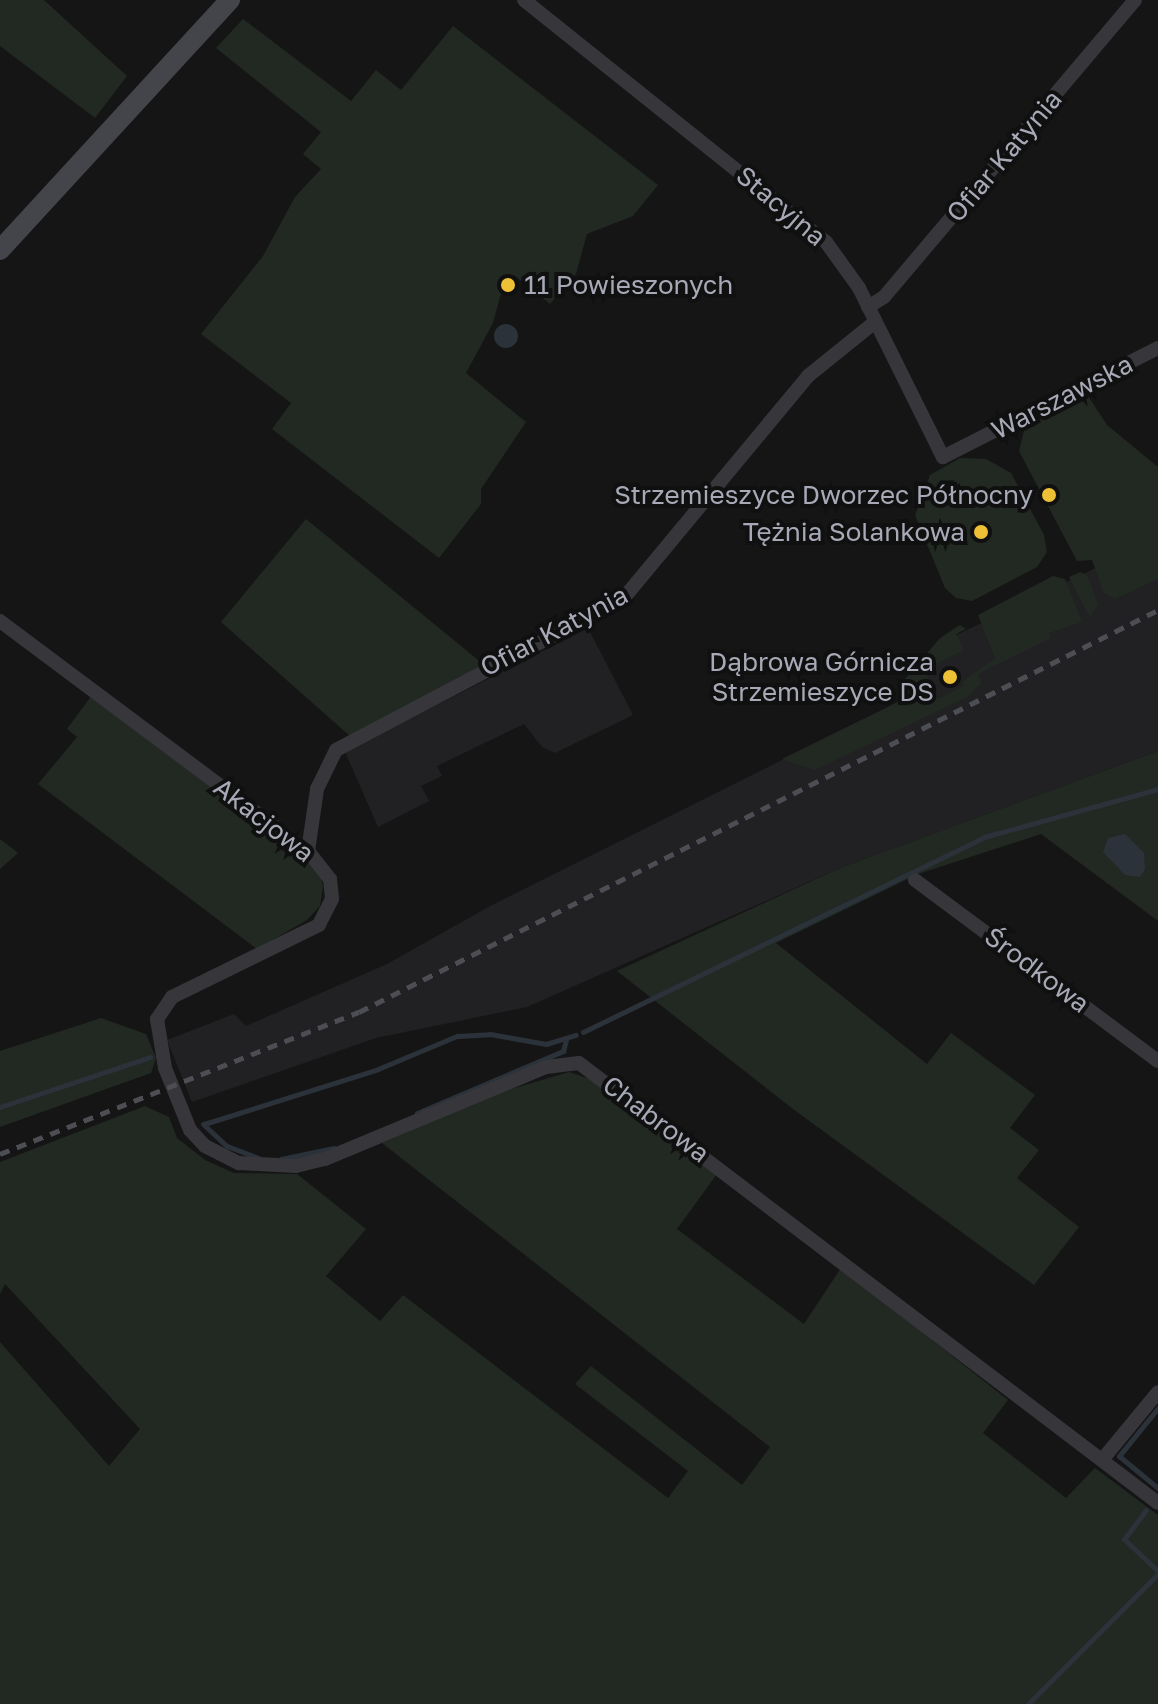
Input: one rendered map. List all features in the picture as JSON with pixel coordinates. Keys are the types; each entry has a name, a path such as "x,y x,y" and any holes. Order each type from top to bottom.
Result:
{"street":[{"path":"0,250 230,0"},
{"name":"Stacyjna","path":"524,0 803,221 839,258 868,307 943,457 967,445"},
{"name":"Ofiar Katynia","path":"868,307 884,297 1135,0"},
{"name":"Ofiar Katynia","path":"308,851 322,772 350,740 623,599 808,376 875,322"},
{"name":"Warszawska","path":"967,445 1158,348"},
{"name":"Akacjowa","path":"0,621 308,851 332,887 329,911 319,925 172,997 157,1019"},
{"name":"Środkowa","path":"915,880 1158,1061"},
{"name":"Chabrowa","path":"157,1019 165,1068 190,1130 225,1157 268,1168 325,1159 546,1067 579,1063 1158,1503"},
{"path":"1102,1460 1158,1392"}],"shaded area":[{"path":"0,0 44,0 127,76 95,118 0,46"},
{"path":"243,19 351,101 376,70 401,90 453,26 658,185 633,216 587,234 576,274 550,304 514,275 503,286 493,323 466,373 526,422 481,489 481,504 439,558 272,429 291,403 201,334 263,256 295,197 321,169 303,154 321,132 216,48"},
{"path":"506,324 515,327 518,336 515,345 506,348 497,345 494,336 497,327"},
{"path":"1088,396 1107,425 1158,467 1158,579 1115,599 1104,593 1092,560 1077,561 1019,451 1026,423"},
{"path":"960,458 986,459 1011,473 1044,535 1047,552 1037,567 972,601 956,598 945,588 915,515 930,475"},
{"path":"306,519 494,673 359,744 221,622"},
{"path":"1158,538 1158,751 840,868 527,1007 376,1038 192,1102 167,1040 234,1014 246,1026 387,964 492,905 898,702 906,678 946,640"},
{"path":"1080,572 1087,575 1098,604 1090,618 1069,577"},
{"path":"1053,576 1065,579 1082,622 1049,633 1051,638 978,674 981,683 967,697 815,770 782,759 898,702 906,678 940,638 960,625 966,629 956,634 964,650 924,670 938,699 964,686 962,682 995,658 978,615"},
{"path":"588,628 633,715 555,753 542,747 524,724 437,766 442,776 421,786 429,801 378,827 345,752"},
{"path":"92,695 302,853 320,873 323,886 320,906 307,920 257,949 38,784 77,737 67,729"},
{"path":"1158,751 1158,921 1041,834 918,874 776,943 927,1064 951,1033 1035,1095 1010,1128 1039,1150 1017,1178 1079,1227 1034,1285 793,1109 617,971 840,868"},
{"path":"1125,834 1144,853 1145,869 1140,877 1125,875 1103,852 1108,838"},
{"path":"0,839 18,853 0,869"},
{"path":"101,1018 146,1034 156,1058 151,1073 0,1127 0,1051"},
{"path":"569,1072 590,1079 717,1174 677,1229 804,1324 841,1268 1008,1400 983,1433 1066,1498 1095,1468 1158,1515 1158,1704 0,1704 0,1342 109,1466 140,1429 5,1284 0,1294 0,1162 145,1106 169,1117 177,1138 205,1160 234,1173 297,1174 366,1229 326,1276 380,1321 403,1295 668,1498 688,1471 575,1384 591,1366 742,1485 770,1447 382,1143 501,1092"}],"waterway":[{"path":"583,1032 984,837 1158,789"},
{"path":"204,1124 378,1069 457,1036 490,1034 546,1044 576,1035"},
{"path":"417,1113 563,1051 566,1040"},
{"path":"0,1107 150,1057"},
{"path":"203,1124 227,1146 259,1158"},
{"path":"281,1159 334,1148"},
{"path":"1158,1408 1119,1456 1158,1488"},
{"path":"1146,1510 1124,1539 1158,1571"},
{"path":"1028,1704 1158,1574"}],"railway":[{"path":"0,1154 359,1012 1158,610"}],"place":[{"name":"11 Powieszonych","path":"508,285"},
{"name":"Strzemieszyce Dworzec Północny","path":"1049,495"},
{"name":"Tężnia Solankowa","path":"981,532"},
{"name":"Dąbrowa Górnicza Strzemieszyce DS","path":"950,677"}]}
